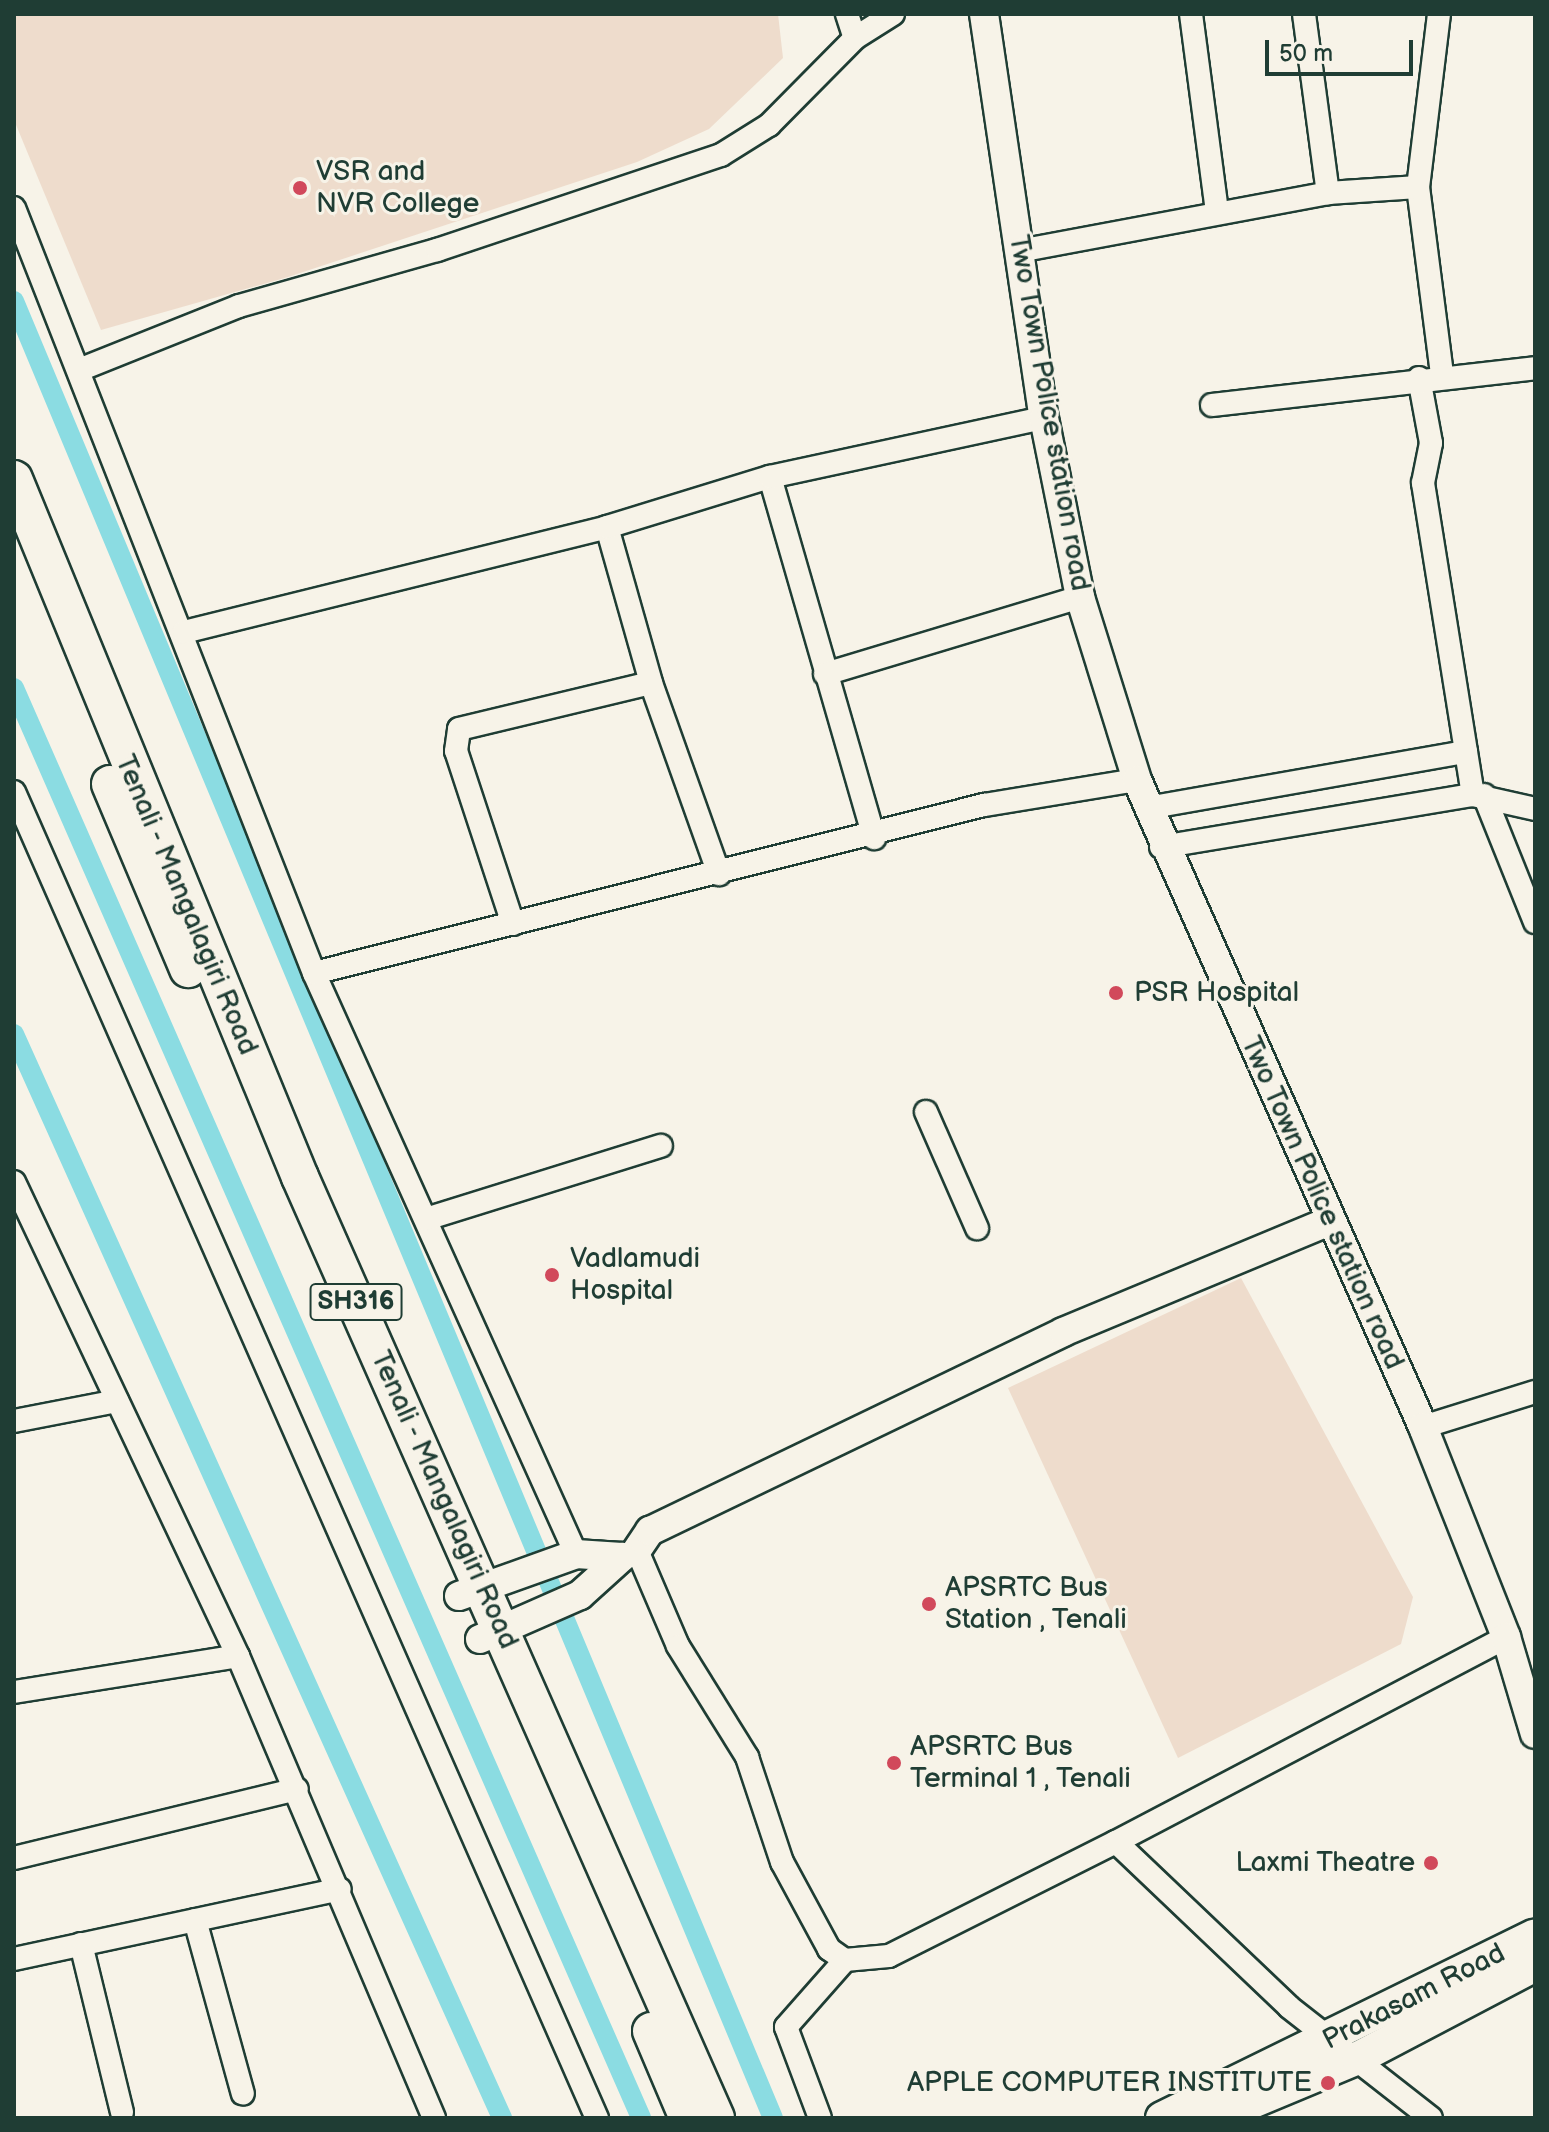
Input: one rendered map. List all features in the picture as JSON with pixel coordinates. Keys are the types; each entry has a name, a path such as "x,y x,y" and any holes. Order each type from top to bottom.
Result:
{"main road":[{"name":"Tenali - Mangalagiri Road","path":"14,479 240,1035 478,1590"},
{"name":"Tenali - Mangalagiri Road","path":"14,545 136,849 498,1632 716,2118"},
{"name":"Tenali - Mangalagiri Road","path":"498,1632 688,2118"},
{"name":"Prakasam Road","path":"1162,2118 1331,2039 1535,1935"},
{"name":"Prakasam Road","path":"1214,2118 1358,2058 1535,1965"}],"street":[{"path":"847,14 855,38"},
{"path":"79,370 239,306 721,155 769,125 855,38 893,14"},
{"name":"Two Town Police station road","path":"984,14 1044,418 1080,597 1137,780 1161,847 1423,1427 1506,1637 1535,1734"},
{"path":"1191,14 1217,212"},
{"path":"1304,14 1328,193"},
{"path":"1439,14 1418,187 1430,376 1431,443 1423,483 1467,756 1476,792 1535,922"},
{"path":"1019,251 1328,193 1418,187"},
{"path":"14,208 184,632 314,973 426,1219 571,1556"},
{"path":"1212,405 1430,376 1535,368"},
{"path":"184,632 607,527 770,477 1044,418"},
{"path":"770,477 874,838"},
{"path":"607,527 651,683 719,874"},
{"path":"825,674 1080,597"},
{"path":"513,924 456,751 459,729 651,683"},
{"path":"1147,808 1467,756"},
{"path":"314,973 874,838 984,805 1137,780"},
{"path":"14,792 597,2118"},
{"path":"1161,847 1476,792 1535,809"},
{"path":"926,1112 977,1228"},
{"path":"426,1219 661,1146"},
{"path":"14,1182 238,1656 340,1889 434,2118"},
{"path":"498,1632 580,1595 629,1555 650,1531 1063,1332 1330,1221"},
{"path":"1423,1427 1535,1392"},
{"path":"14,1421 117,1401"},
{"path":"478,1590 571,1556 629,1555"},
{"path":"629,1555 678,1646 747,1757 782,1862 837,1954"},
{"path":"837,1954 889,1956 1116,1842 1506,1637"},
{"path":"14,1692 238,1656"},
{"path":"14,1858 297,1789"},
{"path":"1116,1842 1331,2039 1431,2118"},
{"path":"14,1959 340,1889"},
{"path":"195,1920 243,2094"},
{"path":"81,1944 122,2112"},
{"path":"820,2118 786,2027 837,1954"}],"shaded area":[{"name":"VSR and NVR College","path":"14,14 778,14 783,58 709,129 637,162 288,277 101,330 14,120"},
{"path":"1241,1278 1413,1597 1401,1644 1178,1758 1008,1388"}],"waterway":[{"path":"14,301 773,2118"},
{"path":"14,688 641,2118"},
{"path":"14,1034 502,2118"}],"place":[{"name":"VSR and NVR College","path":"300,188"},
{"name":"PSR Hospital","path":"1116,993"},
{"name":"Vadlamudi Hospital","path":"552,1275"},
{"name":"APSRTC Bus Station , Tenali","path":"929,1604"},
{"name":"APSRTC Bus Terminal 1 , Tenali","path":"894,1763"},
{"name":"Laxmi Theatre","path":"1431,1863"},
{"name":"APPLE COMPUTER INSTITUTE","path":"1328,2083"}]}
